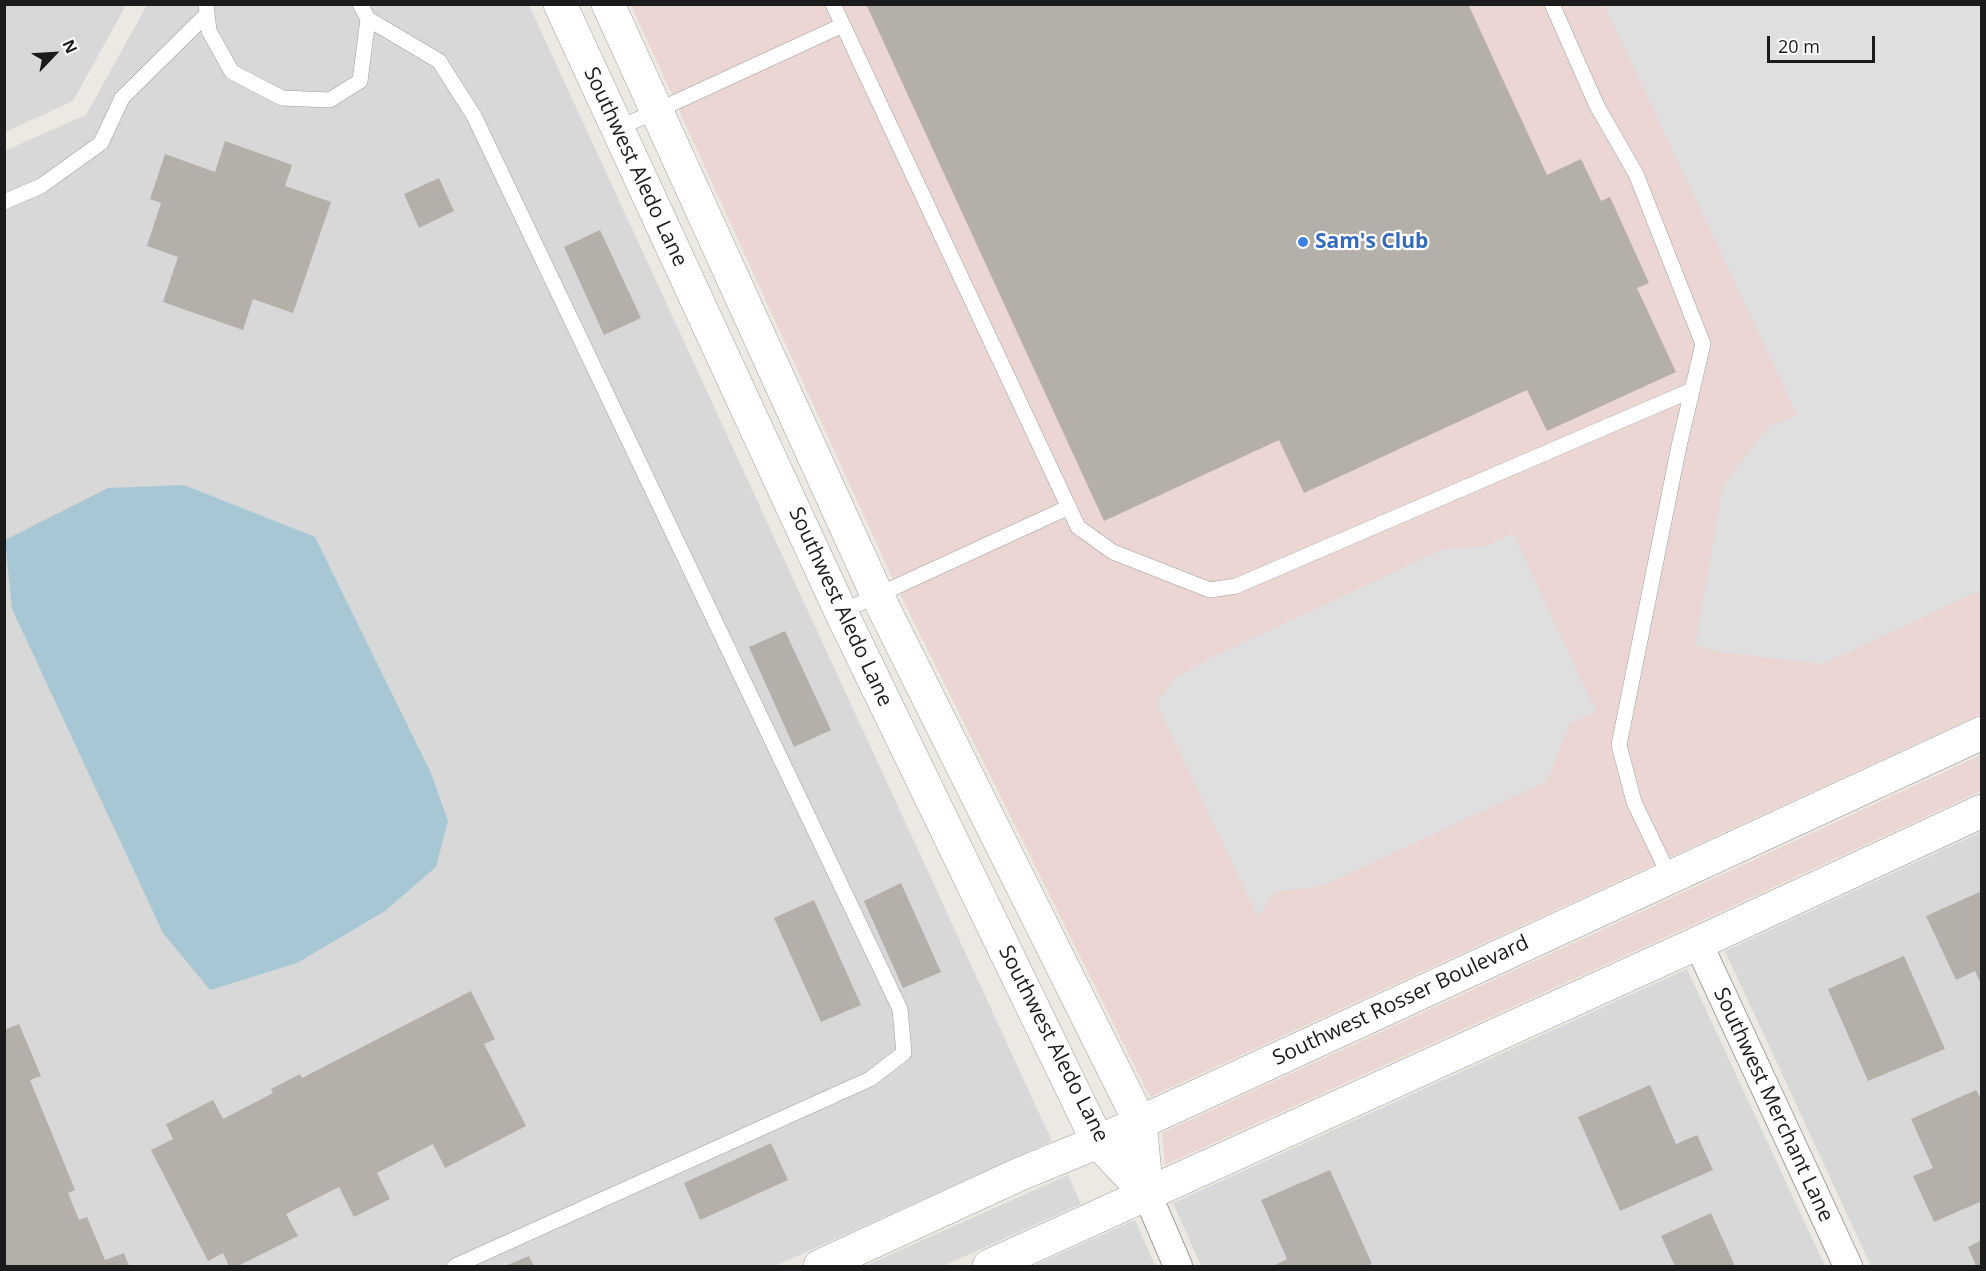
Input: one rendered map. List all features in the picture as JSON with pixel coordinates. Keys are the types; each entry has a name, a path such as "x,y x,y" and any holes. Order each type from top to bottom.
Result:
{"street":[{"name":"Southwest Aledo Lane","path":"560,4 841,612 1098,1142 1147,1194"},
{"name":"Southwest Aledo Lane","path":"608,4 877,595 1140,1122 1147,1194 1179,1266"},
{"name":"Southwest Rosser Boulevard","path":"820,1266 1020,1174 1098,1142 1982,733"},
{"path":"989,1266 1982,811"},
{"name":"Southwest Merchant Lane","path":"1698,943 1848,1266"}],"lane":[{"path":"360,4 368,19 439,61 474,116 900,1009 904,1053 870,1079 455,1266"},
{"path":"833,4 1078,527 1113,552 1210,590 1236,586 1692,390"},
{"path":"1552,4 1598,106 1636,174 1703,344 1619,745 1634,802 1670,877"},
{"path":"207,9 209,31 232,72 282,98 330,100 360,81 368,19"},
{"path":"4,202 41,186 101,143 122,98 207,9"},
{"path":"617,129 843,25"},
{"path":"841,612 1069,507"}],"shaded area":[{"path":"5,4 126,5 73,101 5,132"},
{"path":"147,5 529,5 1052,1141 775,1266 5,1266 4,151 86,115"},
{"path":"631,5 1981,5 1981,714 1150,1097 896,586"},
{"path":"1604,5 1981,5 1981,590 1823,664 1720,652 1695,645 1723,485 1768,427 1797,415"},
{"path":"1513,533 1596,712 1570,724 1547,781 1323,886 1274,892 1258,918 1156,703 1175,678 1214,656 1443,549 1487,546"},
{"path":"1981,755 1981,791 1165,1165 1162,1133"},
{"path":"1981,832 1981,1266 1871,1266 1725,951"},
{"path":"1687,969 1825,1266 1201,1266 1173,1203"},
{"path":"1068,1175 1081,1204 943,1266 865,1266"},
{"path":"1135,1220 1155,1266 1033,1266"}],"water":[{"path":"184,485 315,537 431,773 448,821 436,867 385,911 297,963 210,990 163,933 12,609 5,540 108,488"}],"building":[{"name":"Sam's Club","path":"866,4 1468,4 1547,175 1581,159 1601,201 1610,197 1649,283 1637,288 1676,372 1547,431 1527,390 1304,493 1279,440 1104,521"},
{"path":"225,141 292,165 285,186 331,202 293,313 253,299 243,330 163,302 178,257 147,246 161,203 150,199 165,154 215,172"},
{"path":"439,178 454,211 419,228 404,194"},
{"path":"600,230 641,318 604,335 564,247"},
{"path":"785,631 831,730 794,747 749,647"},
{"path":"901,883 941,972 903,988 864,901"},
{"path":"1982,891 1982,986 1975,971 1956,980 1926,916"},
{"path":"814,900 861,1005 821,1022 774,918"},
{"path":"1904,956 1945,1049 1868,1081 1828,989"},
{"path":"471,991 495,1039 484,1044 526,1126 445,1168 433,1144 377,1173 390,1199 354,1217 339,1187 286,1214 298,1236 238,1266 229,1266 223,1253 208,1261 151,1150 173,1139 166,1124 213,1100 223,1119 273,1093 271,1089 300,1074 302,1078"},
{"path":"19,1024 41,1076 30,1080 75,1190 68,1193 79,1220 87,1217 105,1260 124,1253 129,1266 4,1266 4,1030"},
{"path":"1650,1085 1676,1144 1697,1135 1713,1170 1620,1211 1578,1117"},
{"path":"1976,1090 1982,1101 1982,1201 1934,1222 1913,1176 1933,1168 1911,1119"},
{"path":"771,1143 788,1180 700,1220 684,1183"},
{"path":"1330,1170 1372,1264 1365,1266 1276,1266 1287,1259 1261,1200"},
{"path":"1711,1213 1735,1266 1675,1266 1661,1236"},
{"path":"1982,1240 1982,1266 1976,1266 1968,1247"},
{"path":"529,1256 534,1266 505,1266"}],"place":[{"name":"Sam's Club","path":"1303,242"}]}
